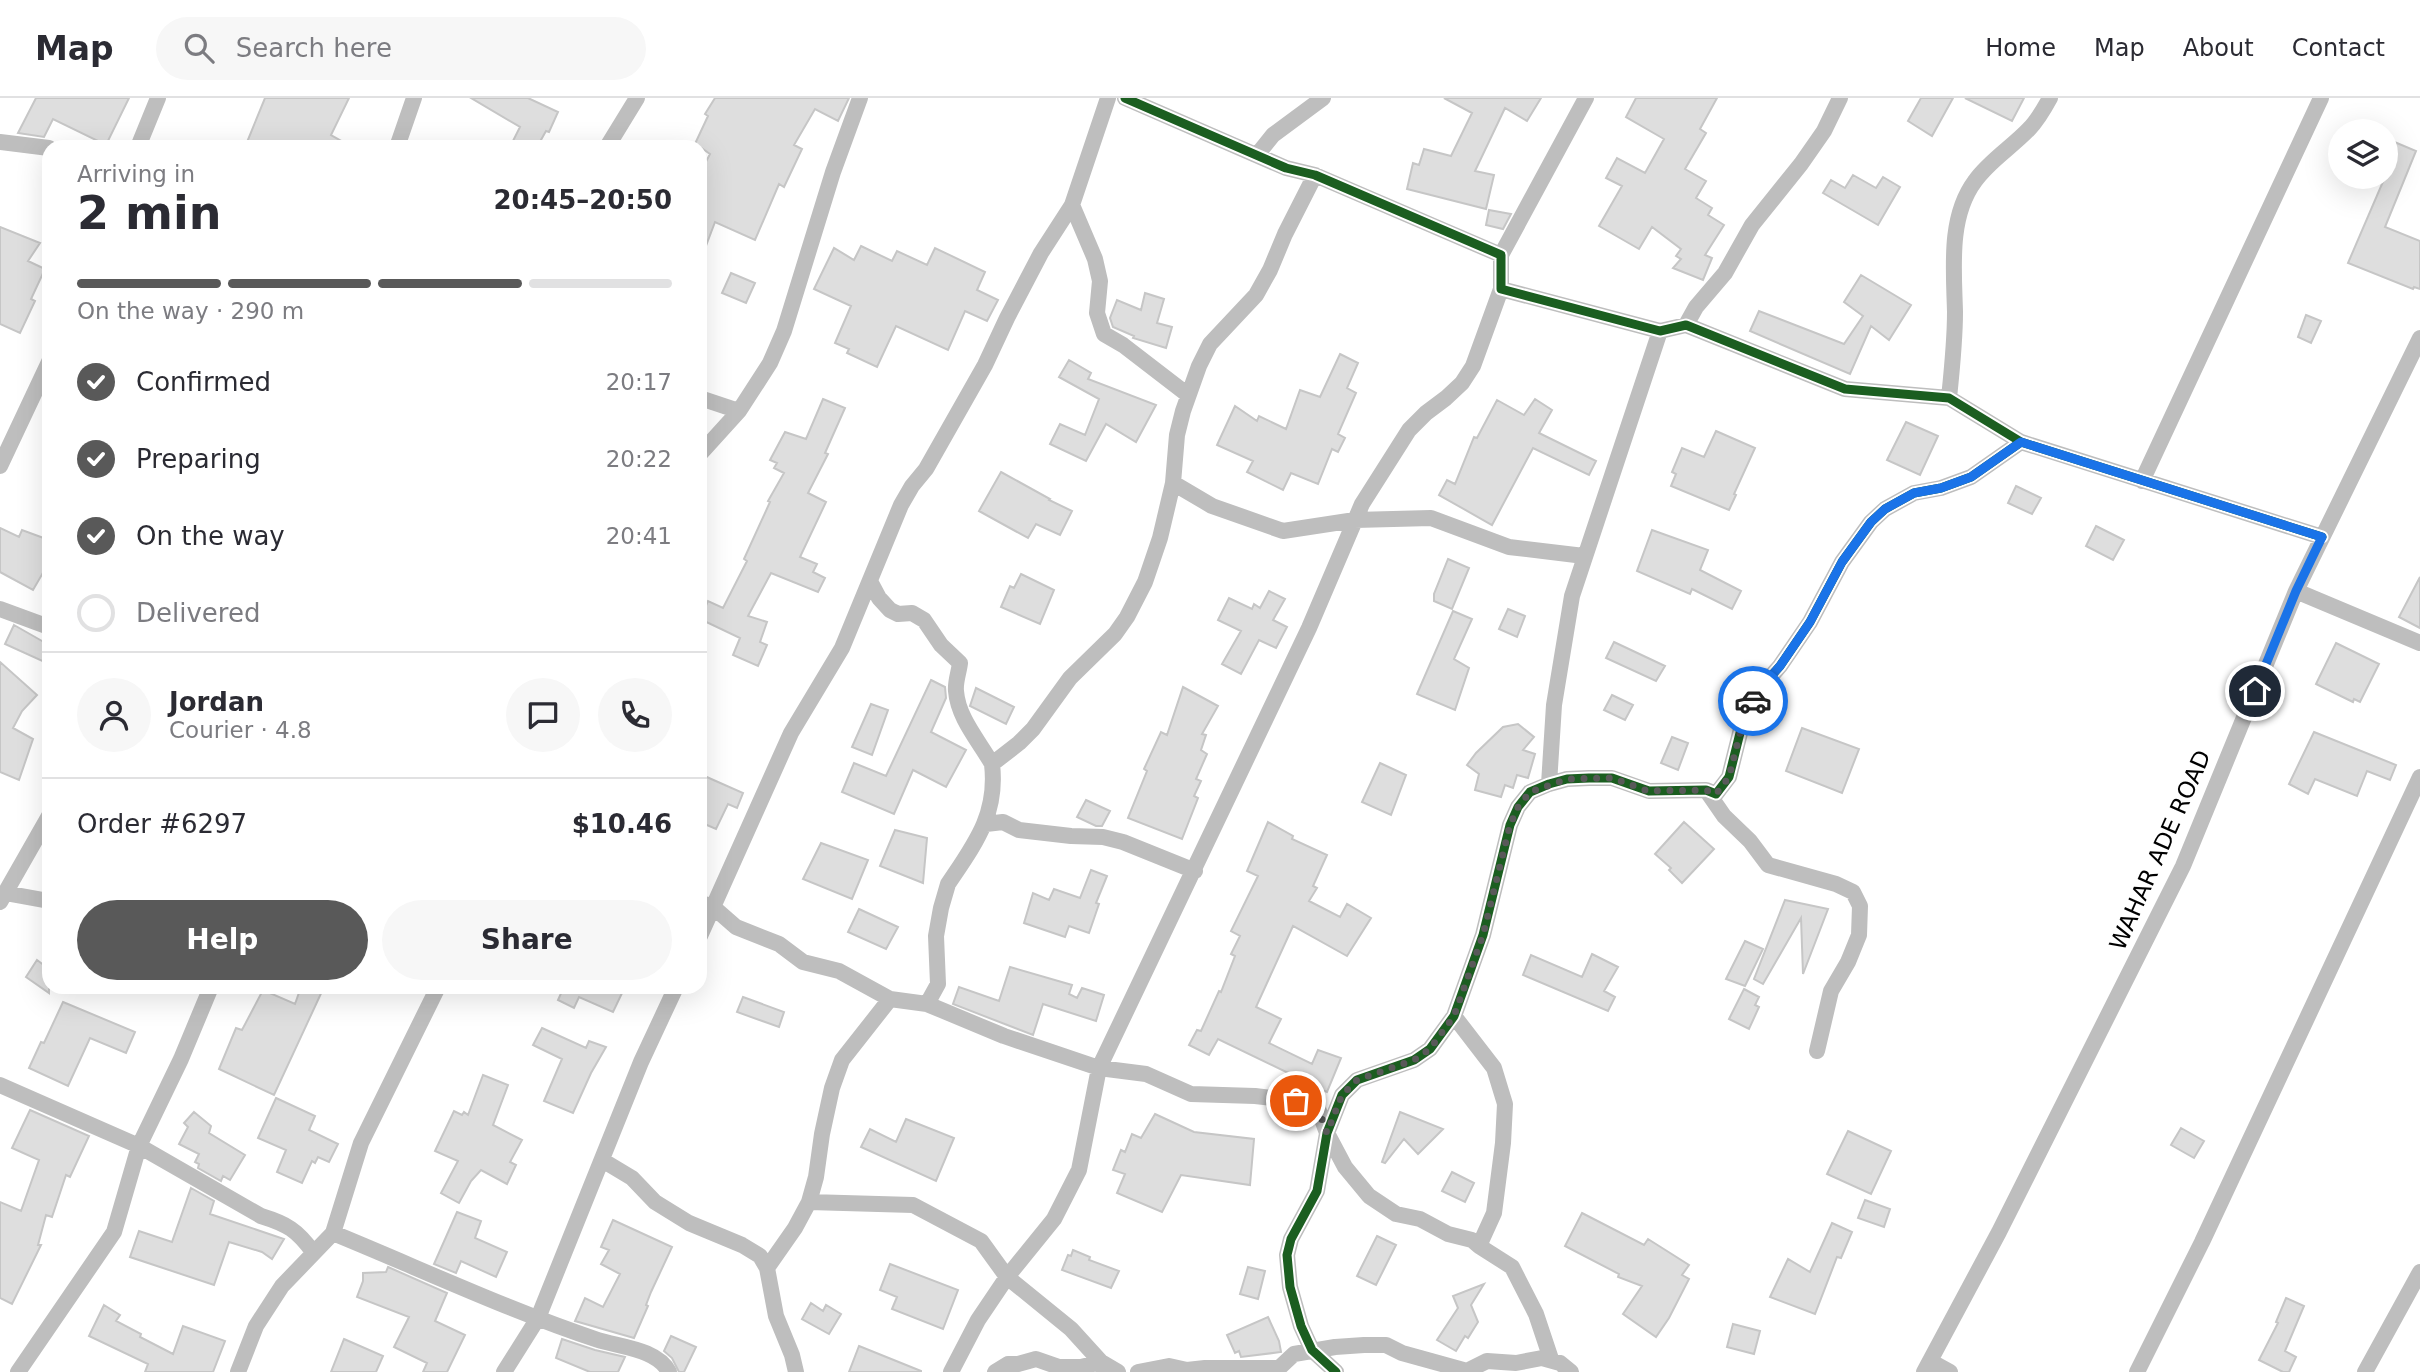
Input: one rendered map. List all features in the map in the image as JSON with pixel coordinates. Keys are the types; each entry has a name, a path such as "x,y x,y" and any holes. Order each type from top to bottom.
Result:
{"street":[{"path":"141,140 158,98"},
{"path":"399,140 414,98"},
{"path":"611,140 637,98"},
{"path":"707,446 739,411 770,363 784,331 832,172 860,98"},
{"path":"707,903 791,733 842,648 901,505 926,468 985,365 1041,253 1072,205 1108,98"},
{"path":"1125,98 1286,168 1315,176 1501,255"},
{"path":"1256,155 1273,135 1323,98"},
{"path":"951,1372 978,1320 1007,1277 1054,1219 1079,1170 1099,1068 1309,628 1355,520 1392,454 1409,430 1462,383 1473,366 1502,289 1501,255 1586,98"},
{"path":"1686,325 1696,307 1725,273 1752,225 1824,131 1840,98"},
{"path":"1950,398 1954,262 1964,198 1975,180 2028,131 2050,98"},
{"path":"2142,481 2321,98"},
{"path":"0,142 42,147"},
{"path":"992,764 1019,744 1033,729 1070,678 1115,634 1127,617 1149,571 1160,538 1173,483 1177,435 1199,366 1210,344 1256,295 1315,176"},
{"path":"1072,205 1095,259 1100,281 1097,313 1104,334 1123,345 1188,396"},
{"path":"1502,289 1660,331 1686,325 1845,389 1950,398 2021,442 2322,537"},
{"path":"1549,784 1559,663 1572,596 1660,331"},
{"name":"WAHAR ADE ROAD","path":"1927,1367 1999,1232 2183,866 2296,591 2420,338"},
{"path":"0,466 42,377"},
{"path":"707,400 739,411"},
{"path":"1336,1372 1312,1350 1294,1303 1287,1255 1291,1239 1317,1191 1327,1133 1342,1095 1357,1080 1414,1060 1430,1049 1454,1016 1483,935 1510,825 1518,807 1530,792 1567,779 1612,778 1648,791 1706,790 1716,794 1729,777 1743,721 1758,691 1788,655 1810,622 1842,562 1871,522 1885,509 1914,493 1941,488 1971,477 2021,442"},
{"path":"1173,483 1212,506 1283,531 1355,520 1431,519 1509,547 1584,556"},
{"path":"871,583 890,610 898,614 912,613 924,620 941,645 960,663 955,690 963,719 992,764 990,807 986,824 948,884 944,895 936,936 938,984 927,1004"},
{"path":"2296,591 2420,643"},
{"path":"0,609 42,624"},
{"path":"2137,1372 2202,1242 2420,777"},
{"path":"1706,790 1724,816 1750,841 1768,865 1836,884 1853,892 1860,906 1859,935 1848,962 1831,991 1817,1051"},
{"path":"986,824 1003,822 1019,830 1103,837 1123,842 1195,871"},
{"path":"42,828 3,898 42,901"},
{"path":"707,906 736,927 779,944 803,962 839,971 890,999 927,1004 1004,1036 1099,1068 1146,1074 1191,1094 1255,1096 1316,1103 1327,1133 1345,1167 1368,1196 1396,1214 1420,1219 1448,1234 1472,1240 1512,1267 1536,1314 1551,1359"},
{"path":"18,1372 114,1232 139,1146 181,1059 207,994"},
{"path":"237,1372 256,1326 282,1286 333,1233 360,1143 435,994"},
{"path":"504,1372 538,1318 641,1062 673,994"},
{"path":"767,1268 795,1228 808,1202 816,1177 832,1088 842,1060 890,999"},
{"path":"1454,1016 1494,1068 1505,1104 1494,1213 1479,1247"},
{"path":"0,1085 139,1146 261,1216 283,1222 300,1235 313,1252"},
{"path":"602,1160 632,1178 655,1202 689,1223 743,1245 760,1256 767,1268 776,1316 796,1372"},
{"path":"808,1202 913,1205 981,1241 1007,1277 1071,1329 1103,1367"},
{"path":"333,1233 538,1318 648,1354 669,1372"},
{"path":"2365,1372 2420,1272"},
{"path":"1138,1372 1169,1366 1187,1370 1279,1368 1294,1354 1312,1350 1386,1345 1402,1353 1467,1371 1487,1361 1516,1363 1542,1358 1551,1359 1571,1372"},
{"path":"995,1372 1008,1364 1036,1359 1059,1367 1103,1367 1118,1372"},
{"path":"1927,1367 1950,1372"}],"building":[{"path":"36,98 129,98 108,140 96,140 53,119 44,137 18,133"},
{"path":"265,98 349,98 331,135 340,140 248,140"},
{"path":"471,98 528,98 558,112 549,132 546,131 541,140 514,140 520,127"},
{"path":"715,98 849,98 838,121 815,109 794,145 802,149 784,187 779,184 755,240 715,222 707,243 707,160 710,154 707,152 707,140 697,140 708,116 705,114"},
{"path":"1444,98 1541,98 1527,121 1505,108 1475,171 1494,175 1486,209 1407,189 1413,163 1419,165 1424,149 1451,156 1472,113"},
{"path":"1636,98 1717,98 1700,129 1706,133 1685,169 1706,181 1696,198 1712,208 1708,215 1724,225 1705,255 1712,258 1703,280 1673,268 1681,259 1676,256 1681,249 1652,227 1639,249 1599,226 1622,186 1606,178 1617,158 1645,173 1664,139 1626,117"},
{"path":"1921,98 1953,98 1932,136 1908,121"},
{"path":"1965,98 2024,98 2012,121"},
{"path":"2398,143 2416,151 2385,227 2420,241 2420,289 2413,289 2348,263 2380,189 2398,189"},
{"path":"1853,175 1876,188 1883,177 1900,187 1878,225 1823,193 1831,180 1845,188"},
{"path":"1489,210 1511,214 1503,229 1486,225"},
{"path":"0,227 40,243 28,261 42,268 42,275 31,299 35,301 20,333 0,324"},
{"path":"861,246 892,261 897,251 927,265 935,248 985,272 977,290 998,300 987,321 965,311 948,350 896,326 877,367 847,353 849,349 835,343 851,306 814,289 834,248 854,260"},
{"path":"731,273 755,283 746,303 722,293"},
{"path":"1861,275 1911,305 1889,340 1871,326 1850,374 1750,331 1759,311 1844,344 1863,316 1844,302"},
{"path":"1145,293 1164,299 1157,323 1172,327 1166,348 1133,338 1134,336 1113,327 1110,318 1117,300 1141,310"},
{"path":"2306,315 2321,321 2311,343 2298,337"},
{"path":"1340,354 1358,363 1347,388 1356,393 1338,434 1345,438 1338,452 1332,449 1318,484 1291,473 1283,490 1247,472 1253,461 1217,445 1235,406 1257,421 1259,416 1286,429 1300,390 1320,397"},
{"path":"1069,360 1091,373 1088,379 1156,405 1136,442 1106,424 1086,461 1050,444 1060,424 1085,435 1099,399 1059,377"},
{"path":"823,399 845,408 825,453 828,454 808,493 826,502 800,557 817,564 813,572 825,578 818,592 771,573 748,616 767,622 760,642 767,645 758,666 733,655 740,638 707,622 707,603 708,601 723,608 747,561 744,559 770,502 768,501 784,473 774,468 777,463 770,460 785,432 806,439"},
{"path":"1535,399 1552,410 1539,433 1596,461 1589,475 1533,448 1492,525 1439,495 1447,480 1455,484 1474,437 1477,438 1497,400 1524,415"},
{"path":"1906,422 1938,436 1920,475 1887,460"},
{"path":"1716,431 1755,448 1729,510 1671,486 1676,474 1672,472 1682,448 1704,457"},
{"path":"1001,472 1072,511 1060,535 1036,524 1028,538 979,511"},
{"path":"2016,486 2041,498 2032,514 2008,503"},
{"path":"2096,526 2124,540 2113,560 2086,546"},
{"path":"0,528 19,537 22,530 42,537 42,574 33,590 0,572"},
{"path":"1652,530 1708,550 1700,570 1741,591 1732,609 1692,589 1690,594 1637,571"},
{"path":"1448,559 1469,568 1452,609 1434,601 1434,594"},
{"path":"1021,574 1054,590 1040,624 1001,607 1010,586 1014,588"},
{"path":"2420,577 2420,628 2399,617"},
{"path":"1269,591 1285,599 1273,620 1287,627 1276,648 1259,640 1241,674 1222,664 1241,631 1218,620 1229,598 1252,609 1254,604 1260,608"},
{"path":"1508,609 1525,616 1517,637 1499,629"},
{"path":"1453,611 1472,619 1454,659 1469,668 1455,710 1417,694"},
{"path":"14,625 42,641 42,661 5,644"},
{"path":"1614,642 1665,666 1656,681 1606,658"},
{"path":"2336,643 2379,664 2360,702 2354,699 2353,702 2316,684"},
{"path":"0,662 37,695 22,711 13,728 33,739 19,780 0,772"},
{"path":"931,680 945,687 946,698 931,732 966,750 946,787 913,770 894,814 842,792 854,763 886,776"},
{"path":"1183,687 1218,706 1202,734 1206,735 1201,750 1207,754 1196,779 1201,781 1194,796 1198,798 1182,839 1128,818 1147,771 1144,769 1161,732 1167,735"},
{"path":"976,688 1014,707 1006,724 970,706"},
{"path":"1612,695 1633,705 1625,720 1604,710"},
{"path":"871,704 888,710 872,755 852,747"},
{"path":"1518,724 1534,737 1523,750 1535,754 1528,778 1517,775 1513,788 1505,785 1501,797 1475,790 1479,774 1467,765 1503,727"},
{"path":"1802,728 1859,749 1842,793 1786,771"},
{"path":"2314,732 2396,765 2390,780 2367,771 2357,796 2315,779 2308,794 2289,784"},
{"path":"1672,737 1688,743 1678,770 1661,763"},
{"path":"1380,763 1406,775 1391,815 1362,802"},
{"path":"707,777 743,793 737,808 728,804 716,829 707,825"},
{"path":"1086,800 1110,811 1102,826 1077,817"},
{"path":"1268,822 1293,836 1292,839 1327,855 1313,886 1317,888 1309,901 1340,917 1347,904 1371,918 1347,956 1293,926 1256,1007 1281,1019 1269,1043 1312,1064 1318,1050 1341,1058 1327,1092 1218,1039 1209,1055 1189,1045 1197,1030 1201,1031 1219,991 1221,992 1235,956 1231,954 1240,936 1231,931 1258,876 1247,871"},
{"path":"1684,822 1714,849 1682,883 1669,870 1671,868 1655,854"},
{"path":"895,830 927,838 923,883 880,866"},
{"path":"821,843 868,860 852,899 803,879"},
{"path":"1091,870 1107,876 1096,903 1099,904 1089,933 1069,926 1065,937 1024,923 1033,893 1049,900 1054,889 1080,898"},
{"path":"1785,900 1828,909 1803,974 1801,918 1763,984 1754,979"},
{"path":"859,909 898,927 886,949 848,932"},
{"path":"1745,941 1763,949 1745,986 1726,979"},
{"path":"1592,954 1618,967 1604,991 1615,997 1608,1011 1523,975 1531,955 1582,977"},
{"path":"37,960 42,964 42,988 26,977"},
{"path":"1010,967 1072,985 1069,994 1077,998 1082,988 1104,995 1096,1021 1043,1004 1033,1035 953,1004 959,987 999,1001"},
{"path":"1744,989 1759,997 1755,1005 1759,1007 1749,1029 1729,1019"},
{"path":"261,994 272,994 295,1004 299,994 321,994 274,1095 219,1069 236,1028 242,1030"},
{"path":"561,994 622,994 613,1012 579,997 574,1008 558,1000"},
{"path":"743,997 784,1012 779,1027 737,1012"},
{"path":"63,1002 135,1032 126,1053 90,1038 68,1086 29,1068"},
{"path":"542,1028 586,1048 589,1041 606,1047 573,1113 544,1101 562,1059 533,1045"},
{"path":"483,1075 508,1085 493,1125 522,1140 510,1162 516,1165 507,1184 481,1170 471,1181 459,1203 441,1193 458,1161 435,1151 454,1111 468,1115"},
{"path":"276,1098 315,1116 309,1130 338,1144 329,1162 318,1157 315,1163 312,1161 302,1183 277,1172 286,1150 258,1138"},
{"path":"30,1110 89,1136 70,1177 66,1175 52,1217 46,1215 38,1245 41,1245 12,1304 0,1298 0,1202 21,1211 39,1160 12,1148"},
{"path":"194,1112 211,1126 209,1133 245,1155 230,1180 223,1176 221,1181 198,1168 199,1164 195,1162 199,1154 179,1144 188,1127 184,1123"},
{"path":"1400,1112 1443,1129 1418,1154 1404,1139 1385,1163 1382,1162"},
{"path":"1155,1114 1194,1132 1254,1139 1250,1185 1181,1175 1162,1212 1117,1193 1125,1174 1113,1170 1121,1150 1125,1152 1132,1134 1141,1138"},
{"path":"906,1119 954,1138 936,1181 861,1147 870,1129 896,1142"},
{"path":"2181,1128 2204,1141 2194,1158 2171,1145"},
{"path":"1848,1131 1891,1151 1871,1194 1827,1174"},
{"path":"1452,1172 1474,1183 1465,1202 1442,1191"},
{"path":"191,1188 214,1201 210,1214 284,1239 272,1259 262,1252 229,1242 214,1285 130,1257 139,1231 172,1242"},
{"path":"1865,1200 1890,1209 1884,1227 1858,1218"},
{"path":"457,1212 481,1221 475,1238 507,1252 496,1277 461,1261 456,1273 434,1264"},
{"path":"1582,1213 1644,1245 1648,1239 1689,1265 1682,1275 1689,1279 1656,1337 1623,1314 1642,1286 1618,1277 1619,1274 1565,1246"},
{"path":"613,1220 672,1247 634,1338 575,1321 585,1298 603,1307 620,1274 601,1264 609,1250 601,1247"},
{"path":"1832,1223 1852,1232 1841,1258 1837,1257 1815,1314 1770,1297 1788,1259 1810,1272"},
{"path":"1377,1236 1396,1245 1376,1285 1357,1276"},
{"path":"1073,1250 1090,1257 1089,1260 1119,1271 1111,1288 1062,1270"},
{"path":"890,1264 958,1290 943,1329 892,1309 897,1297 880,1290"},
{"path":"388,1267 447,1293 435,1321 465,1335 447,1372 423,1372 427,1363 394,1347 409,1317 357,1297 363,1273 386,1272"},
{"path":"1248,1267 1265,1271 1258,1299 1240,1294"},
{"path":"1484,1284 1471,1305 1478,1322 1468,1338 1465,1336 1456,1351 1437,1340 1458,1308 1453,1296"},
{"path":"2286,1298 2304,1306 2285,1351 2296,1357 2289,1372 2283,1372 2259,1360 2278,1323 2276,1322"},
{"path":"811,1303 823,1311 826,1305 841,1314 829,1334 802,1319"},
{"path":"104,1305 120,1315 116,1321 173,1354 183,1326 225,1341 213,1372 145,1372 148,1364 89,1336"},
{"path":"1268,1317 1281,1352 1241,1357 1239,1351 1235,1353 1227,1335"},
{"path":"1733,1324 1760,1331 1754,1354 1727,1347"},
{"path":"671,1336 696,1347 684,1372 679,1372 672,1358 664,1351"},
{"path":"344,1339 383,1356 376,1372 331,1372"},
{"path":"562,1339 625,1357 618,1372 590,1372 556,1358"},
{"path":"859,1346 921,1371 921,1372 849,1372"}],"cycle path":[{"path":"1125,98 1286,168 1315,175 1501,255 1501,289 1660,331 1686,325 1845,389 1949,398 2021,442 2322,537"},
{"path":"1336,1372 1312,1350 1301,1326 1290,1287 1287,1255 1291,1239 1317,1191 1327,1133 1342,1095 1357,1080 1414,1060 1430,1049 1454,1016 1483,935 1510,825 1518,807 1530,792 1567,779 1612,778 1649,791 1706,790 1716,794 1729,777 1743,721 1758,691 1780,666 1810,622 1842,562 1871,522 1885,509 1914,493 1941,488 1971,477 2021,442"}],"way so far":[{"path":"1296,1101 1316,1103 1327,1133 1342,1095 1357,1080 1414,1060 1430,1049 1441,1035 1454,1016 1483,935 1510,825 1518,807 1530,792 1567,779 1612,778 1648,791 1706,790 1716,794 1729,777 1743,721 1753,701"}],"route":[{"path":"1753,701 1810,622 1842,562 1871,522 1885,509 1914,493 1941,488 1971,477 2021,442 2322,537 2296,591 2255,691"}]}
